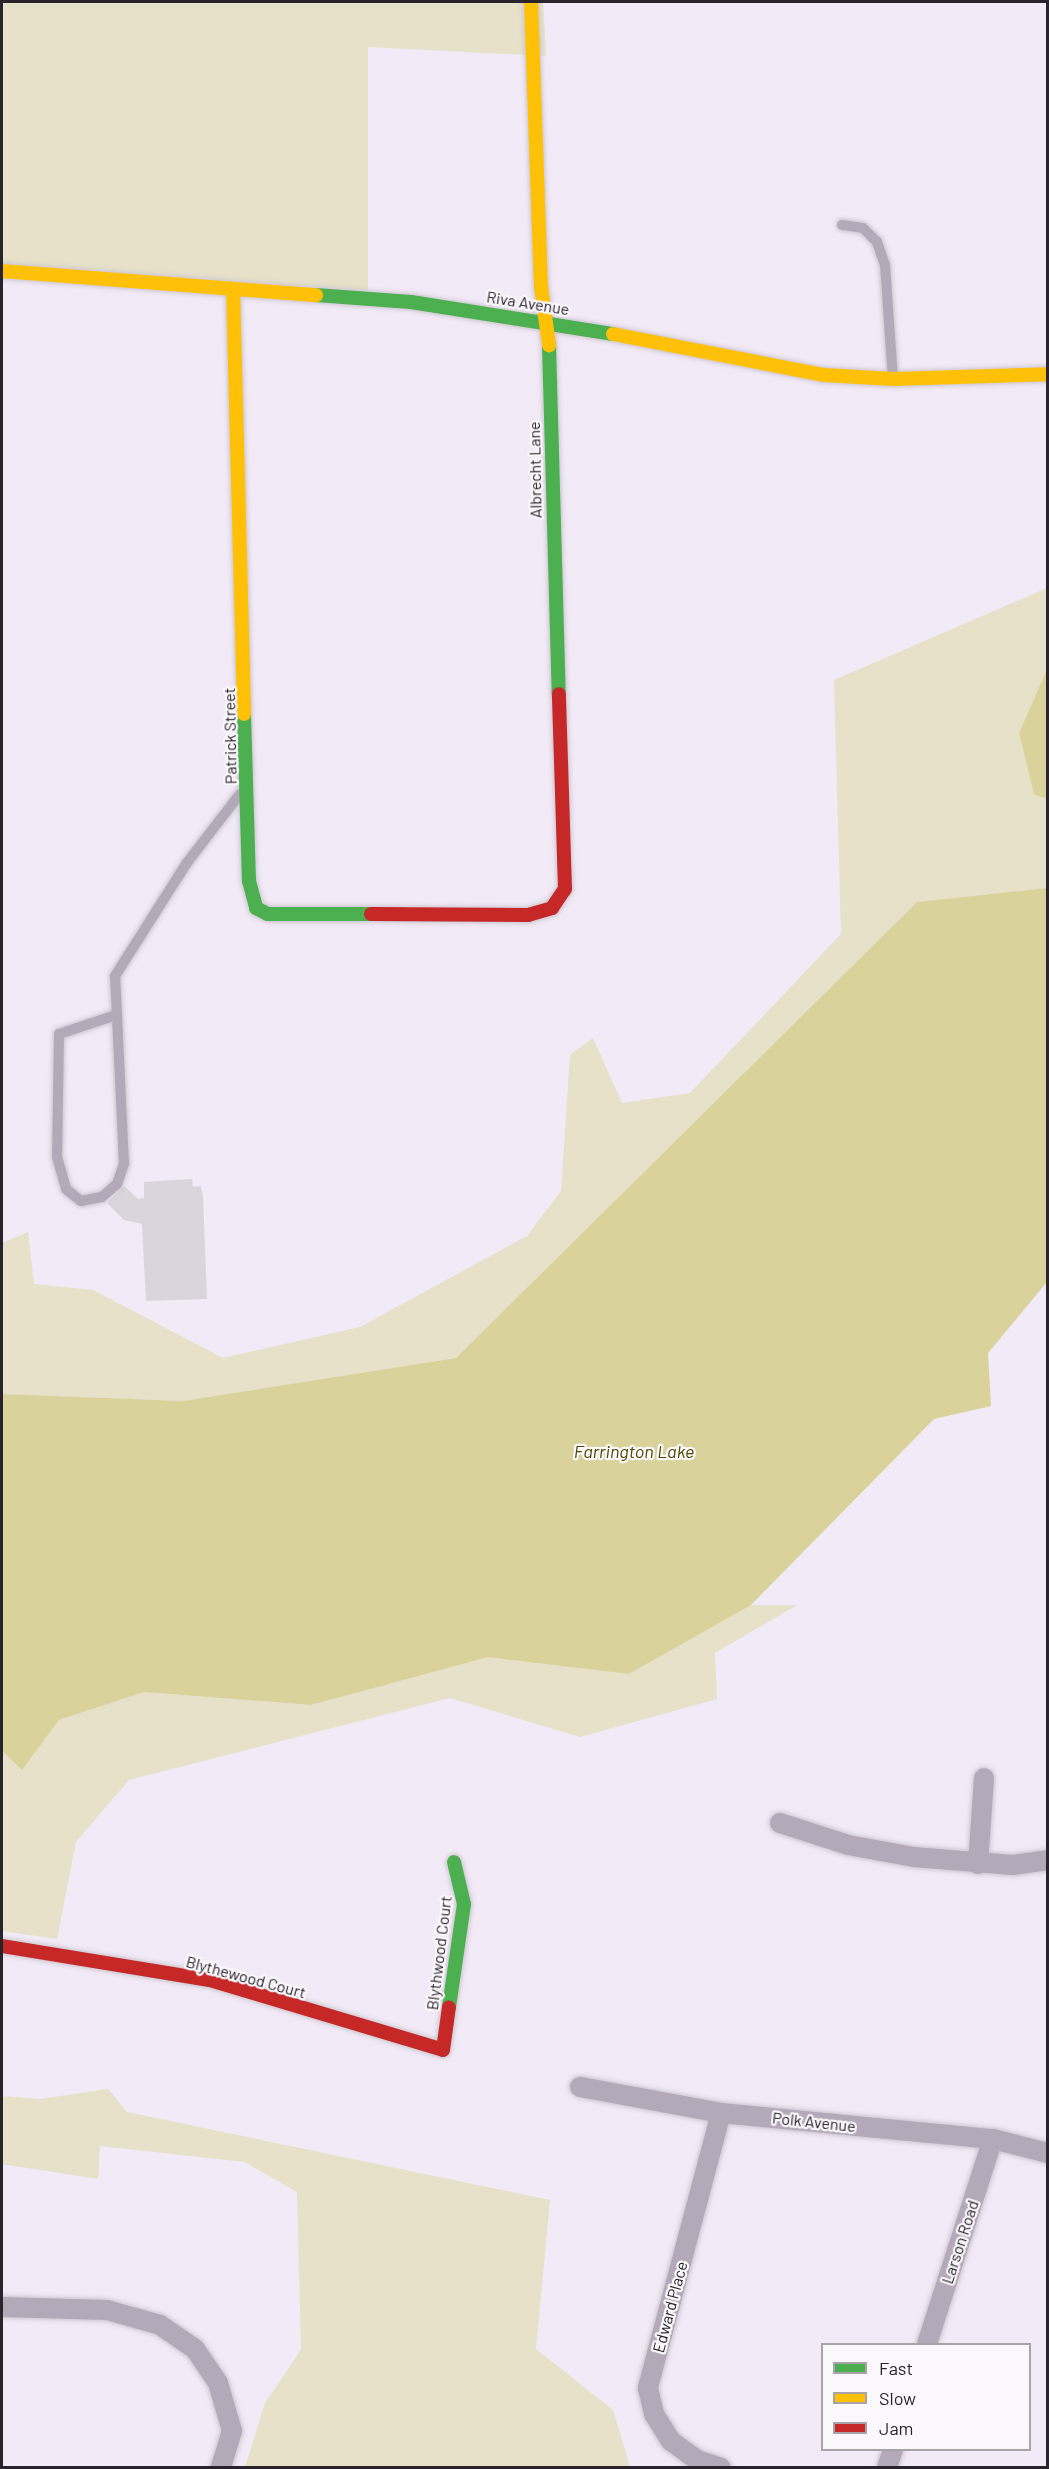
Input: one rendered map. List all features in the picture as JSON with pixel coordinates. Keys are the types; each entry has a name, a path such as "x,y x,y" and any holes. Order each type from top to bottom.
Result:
{"street":[{"name":"Albrecht Lane","path":"528,915 552,908 565,889 548,322 541,287 531,2"},
{"name":"Riva Avenue","path":"2,271 411,302 548,322 824,375 893,379 1047,374"},
{"name":"Patrick Street","path":"233,289 251,896 256,908 268,914 528,915"},
{"path":"978,1864 984,1778"},
{"path":"780,1823 848,1845 978,1864 1047,1860"},
{"name":"Blythwood Court","path":"443,2050 464,1904 454,1862"},
{"name":"Blythewood Court","path":"2,1946 210,1980 443,2050"},
{"name":"Polk Avenue","path":"580,2087 721,2113 993,2139 1047,2153"},
{"name":"Edward Place","path":"721,2113 648,2388 654,2414 670,2442 697,2460 722,2468"},
{"name":"Larson Road","path":"927,2343 993,2139"},
{"path":"2,2307 107,2310 160,2325 195,2349 218,2383 232,2432 221,2468"},
{"path":"887,2468 893,2451"}],"lane":[{"path":"842,225 863,228 877,242 885,265 893,379"},
{"path":"116,1015 59,1034 57,1157 66,1189 81,1201 102,1197 117,1184 124,1164 115,976 179,873 248,784"}],"shaded area":[{"path":"2,2 543,2 546,56 368,47 368,291 2,265"},
{"path":"1047,588 1047,669 1019,733 1034,793 1047,799 1047,888 917,902 456,1358 183,1401 2,1394 2,1243 28,1232 34,1284 93,1290 223,1358 360,1327 527,1236 561,1191 570,1055 593,1038 622,1103 690,1093 841,934 834,680"},
{"path":"751,1605 797,1605 715,1653 717,1699 580,1737 450,1698 129,1780 76,1842 57,1939 2,1931 2,1751 22,1770 59,1720 144,1692 311,1705 488,1656 629,1674"},
{"path":"108,2089 127,2112 550,2200 536,2349 613,2410 630,2467 245,2467 265,2403 301,2350 297,2192 245,2162 100,2146 98,2179 2,2164 2,2096 40,2099"}],"water":[{"path":"1047,669 1047,799 1034,794 1019,733"},
{"name":"Farrington Lake","path":"1047,888 1047,1282 988,1353 991,1406 934,1419 751,1605 629,1674 488,1657 311,1705 144,1692 59,1720 22,1770 2,1751 2,1394 183,1401 456,1358 917,902"}],"building":[{"path":"192,1179 193,1187 201,1186 203,1196 207,1299 146,1301 142,1224 124,1220 107,1203 124,1186 138,1199 144,1198 144,1182"}],"traffic: fast":[{"path":"316,295 411,302 613,334"},
{"path":"549,345 559,694"},
{"path":"244,714 249,881 256,908 268,914 371,914"},
{"path":"449,2007 464,1904 454,1862"}],"traffic: slow":[{"path":"531,2 541,287 549,345"},
{"path":"2,271 316,295"},
{"path":"233,289 244,714"},
{"path":"613,334 824,375 893,379 1048,374"}],"traffic: jam":[{"path":"371,914 528,915 552,908 565,889 559,694"},
{"path":"2,1946 210,1980 443,2050 449,2007"}]}
